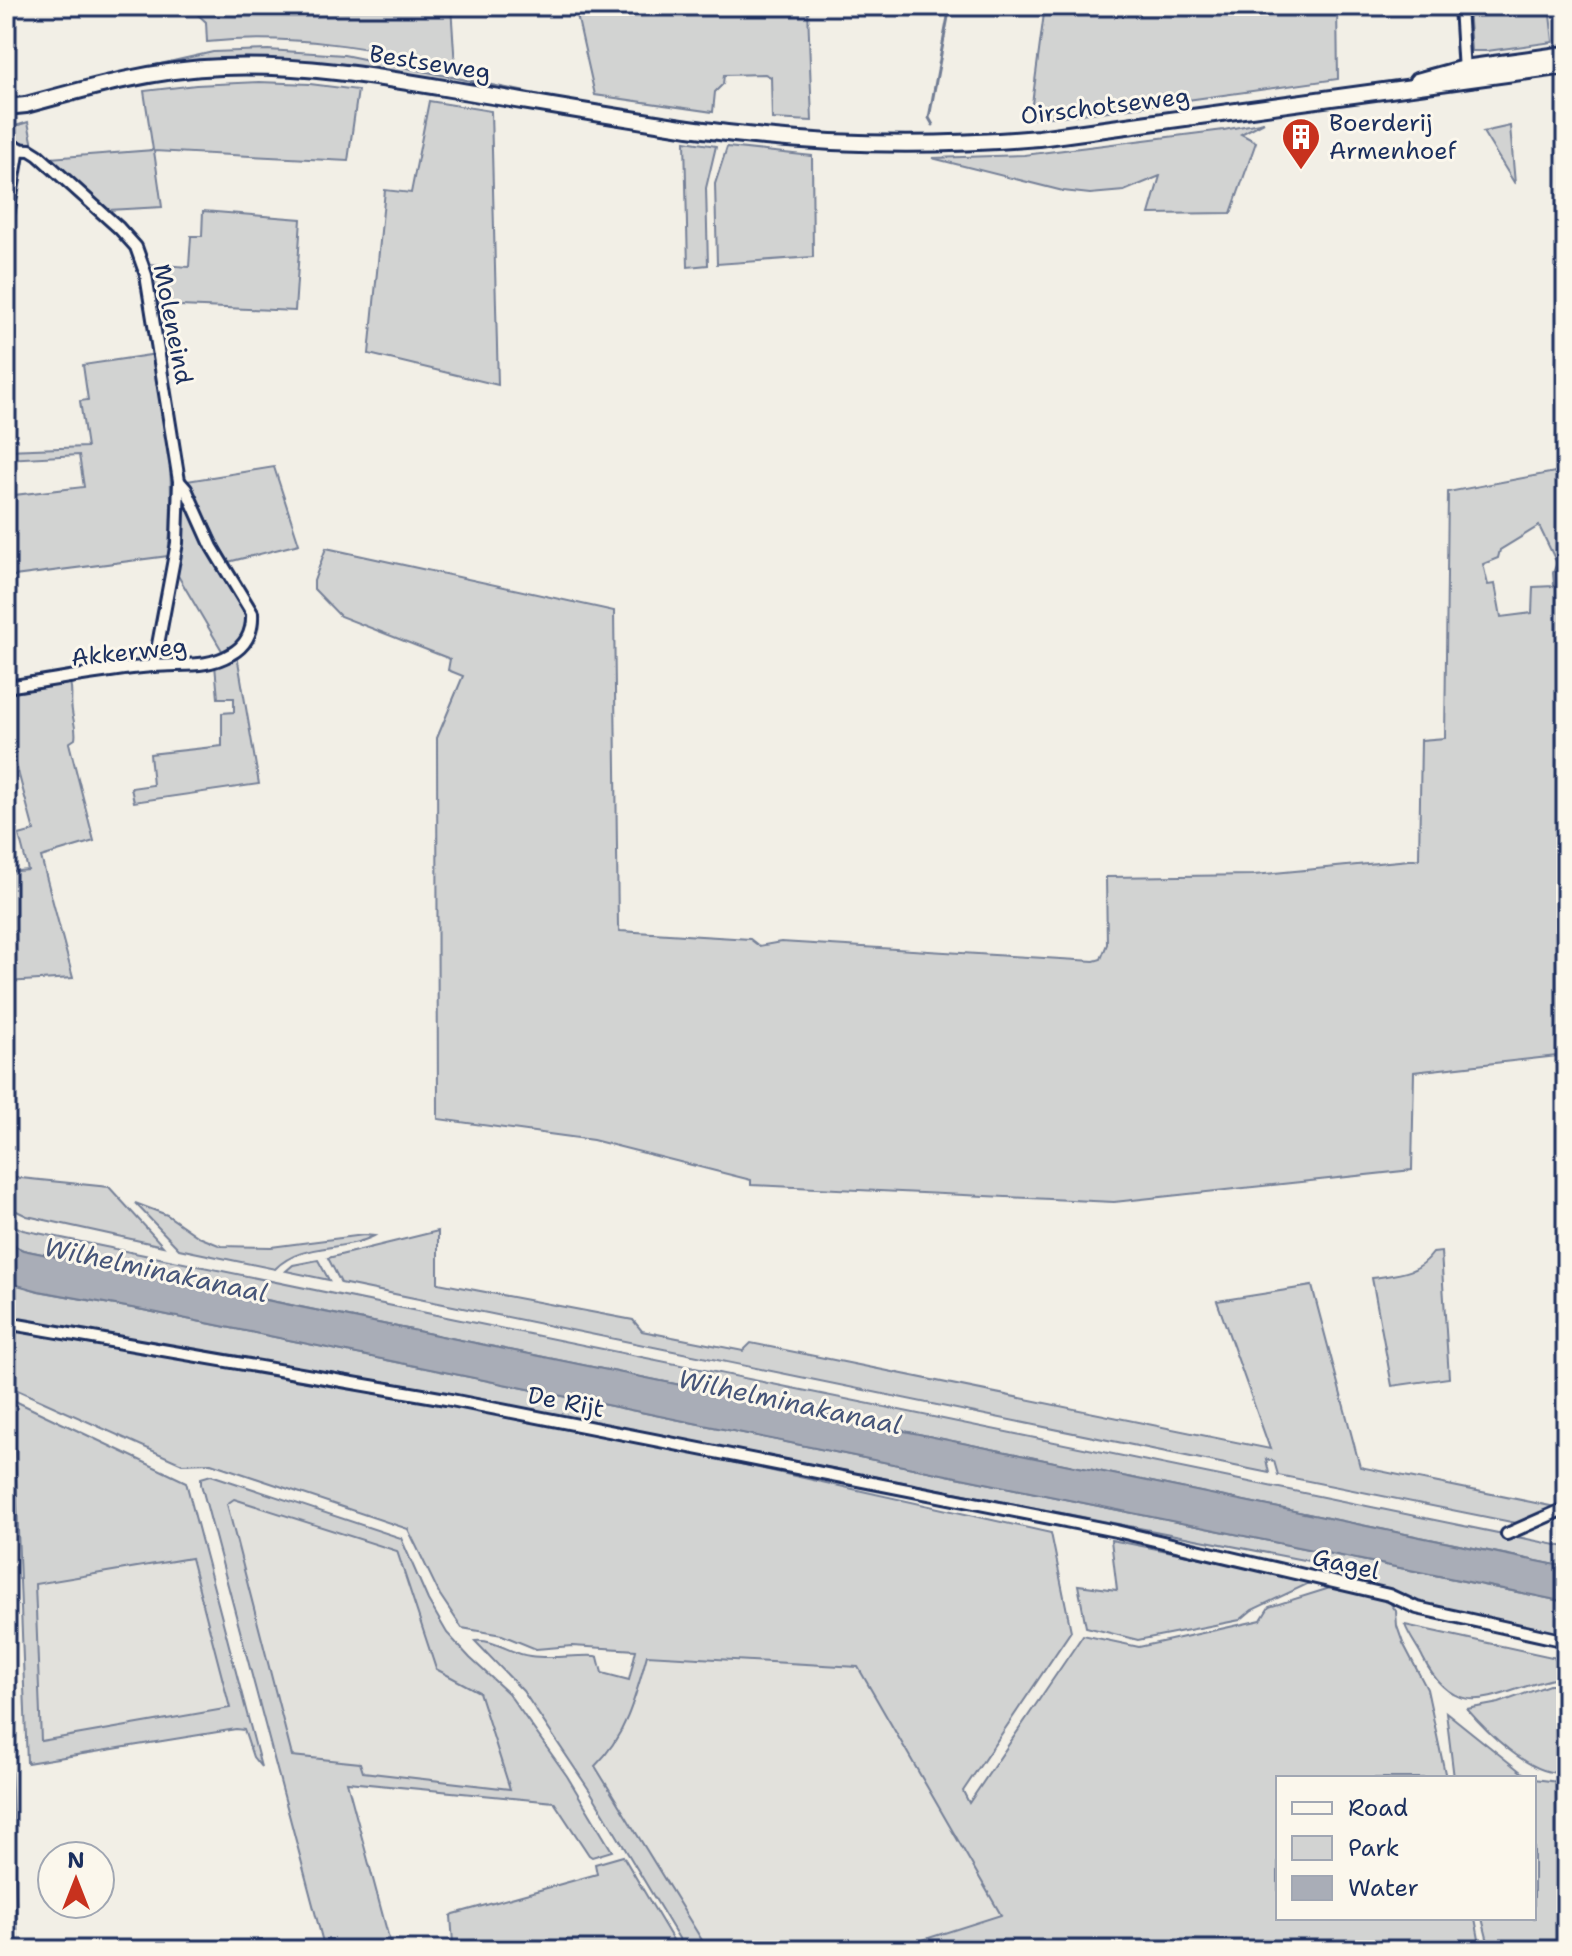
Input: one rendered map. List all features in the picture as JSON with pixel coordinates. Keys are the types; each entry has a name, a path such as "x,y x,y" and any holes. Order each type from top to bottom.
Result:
{"main road":[{"name":"Oirschotseweg","path":"828,142 970,143 1039,138 1386,90 1566,54"},
{"name":"Bestseweg","path":"6,107 26,105 153,74 220,67 271,66 388,78 691,128 828,142"},
{"name":"Oirschotseweg","path":"1465,75 1566,66"},
{"name":"Bestseweg","path":"6,115 26,105"}],"street":[{"path":"1460,6 1465,75"},
{"path":"6,149 19,148 6,227"},
{"name":"Moleneind","path":"19,148 38,155 136,247 152,301 179,481 177,543 154,666"},
{"name":"Moleneind","path":"179,481 186,489 212,547 252,613 248,638"},
{"name":"Akkerweg","path":"6,687 154,666 191,666 216,661 231,654 248,638"},
{"name":"De Rijt","path":"6,1323 446,1399 1116,1531"},
{"path":"1507,1534 1566,1508"},
{"name":"Gagel","path":"1116,1531 1389,1595 1417,1608 1566,1641"}],"shaded area":[{"path":"234,1499 397,1551 436,1669 479,1692 510,1789 363,1772 360,1763 292,1756 227,1504"},
{"path":"191,1557 230,1708 41,1741 34,1584"},
{"path":"646,1655 858,1667 1002,1915 891,1950 708,1950 595,1766 611,1749 622,1729 636,1695"}],"green space":[{"path":"200,6 451,6 455,66 394,53 301,41 207,42 206,22 195,12"},
{"path":"575,6 584,6 588,13 808,8 812,121 772,119 771,77 765,74 724,75 723,84 715,92 713,112 595,95"},
{"path":"1045,6 1337,6 1338,79 1030,119"},
{"path":"1468,6 1549,6 1553,42 1471,51"},
{"path":"268,50 344,55 575,102 564,104 349,67 121,77 120,73 213,52"},
{"path":"259,82 358,90 348,161 154,151 162,207 108,210 49,158 153,150 144,91"},
{"path":"429,101 491,111 498,385 369,354 385,190 411,193"},
{"path":"28,122 33,146 20,141 6,143 6,129"},
{"path":"1264,122 1241,134 1256,142 1231,213 1149,214 1160,176 1124,191 1090,194 1063,191 932,158 1024,155 1224,130"},
{"path":"1510,126 1515,184 1483,132"},
{"path":"685,141 716,146 706,188 708,265 688,267"},
{"path":"727,147 812,156 813,257 717,264 715,184"},
{"path":"203,211 301,219 295,311 158,305 149,264 189,267 191,236 202,236"},
{"path":"157,354 171,479 168,556 6,577 6,496 84,487 79,455 6,459 6,450 87,447 80,401 88,400 83,365"},
{"path":"274,467 299,544 228,562 187,481"},
{"path":"1566,470 1566,1055 1414,1072 1412,1170 1114,1202 751,1185 751,1180 593,1140 438,1119 437,738 463,676 448,670 450,659 340,616 314,589 326,548 614,611 620,931 750,939 759,946 781,942 1094,961 1101,959 1107,944 1106,877 1254,875 1419,859 1421,740 1445,738 1448,492","holes":["1539,526 1557,563 1553,573 1554,586 1533,587 1532,613 1501,617 1495,584 1488,585 1483,564 1498,558 1500,550"]},
{"path":"183,496 246,612 242,636 224,654 177,574"},
{"path":"237,655 259,784 134,802 131,788 153,785 150,754 222,746 222,713 234,712 234,698 218,698 215,665"},
{"path":"70,682 75,739 69,743 94,841 41,857 73,978 6,982 6,872 28,870 19,835 34,831 6,727 6,691"},
{"path":"6,1147 11,1177 109,1187 163,1246 27,1216 6,1206"},
{"path":"135,1203 167,1215 199,1237 221,1246 271,1247 374,1236 297,1255 275,1269 179,1249"},
{"path":"6,1222 23,1230 1566,1547 1566,1567 23,1250 6,1242"},
{"path":"438,1231 438,1283 633,1320 642,1331 743,1351 751,1343 1270,1449 1217,1301 1312,1286 1360,1467 1560,1508 1526,1525 1278,1475 1274,1461 1266,1459 1269,1473 341,1283 328,1258"},
{"path":"1441,1252 1449,1378 1392,1386 1372,1278 1413,1270 1433,1253"},
{"path":"318,1260 329,1280 286,1271 293,1265"},
{"path":"8,1281 38,1291 1566,1602 1566,1636 1421,1606 1319,1563 404,1385 6,1318"},
{"path":"13,1329 462,1407 718,1459 1051,1533 1071,1631 963,1791 969,1803 1083,1635 1139,1647 1261,1620 1269,1607 1339,1586 1385,1596 1396,1611 1403,1643 1427,1689 1446,1776 1276,1776 1276,1920 1475,1920 1481,1950 891,1950 1001,1915 858,1667 647,1655 622,1728 615,1742 595,1766 708,1950 686,1950 592,1794 523,1691 475,1641 490,1642 530,1656 595,1656 602,1673 629,1680 636,1650 572,1646 536,1649 502,1635 462,1628 440,1595 408,1529 211,1463 182,1464 15,1389 12,1384"},
{"path":"13,1400 186,1482 261,1767 253,1757 244,1730 236,1729 27,1763","holes":["191,1558 230,1708 41,1741 35,1584"]},
{"path":"211,1475 401,1538 428,1600 447,1633 508,1693 567,1776 612,1851 592,1857 589,1855 554,1802 347,1782 392,1950 325,1950 201,1478","holes":["234,1499 397,1551 436,1669 479,1692 510,1789 363,1772 360,1763 292,1756 227,1504"]},
{"path":"1111,1540 1316,1580 1252,1610 1240,1620 1138,1640 1086,1627 1078,1585 1117,1590"},
{"path":"1405,1625 1566,1660 1566,1677 1486,1698 1469,1699 1453,1694 1438,1681"},
{"path":"1549,1685 1566,1685 1566,1757 1558,1773 1546,1771 1521,1758 1496,1739 1467,1709 1499,1703"},
{"path":"1446,1712 1528,1776 1454,1776"},
{"path":"11,1764 18,1950 6,1950 6,1765"},
{"path":"1536,1779 1566,1783 1566,1950 1490,1950 1482,1920 1536,1920"},
{"path":"623,1856 679,1950 434,1950 453,1943 451,1916 454,1914 597,1874 595,1864"}],"water":[{"path":"6,1242 23,1250 1566,1567 1566,1602 39,1291 6,1282"}],"waterway":[{"path":"933,125 929,118 950,6"}],"place":[{"name":"Boerderij Armenhoef","path":"1301,171"}],"water label":[{"name":"Wilhelminakanaal","path":"156,1270"},
{"name":"Wilhelminakanaal","path":"790,1402"}]}
